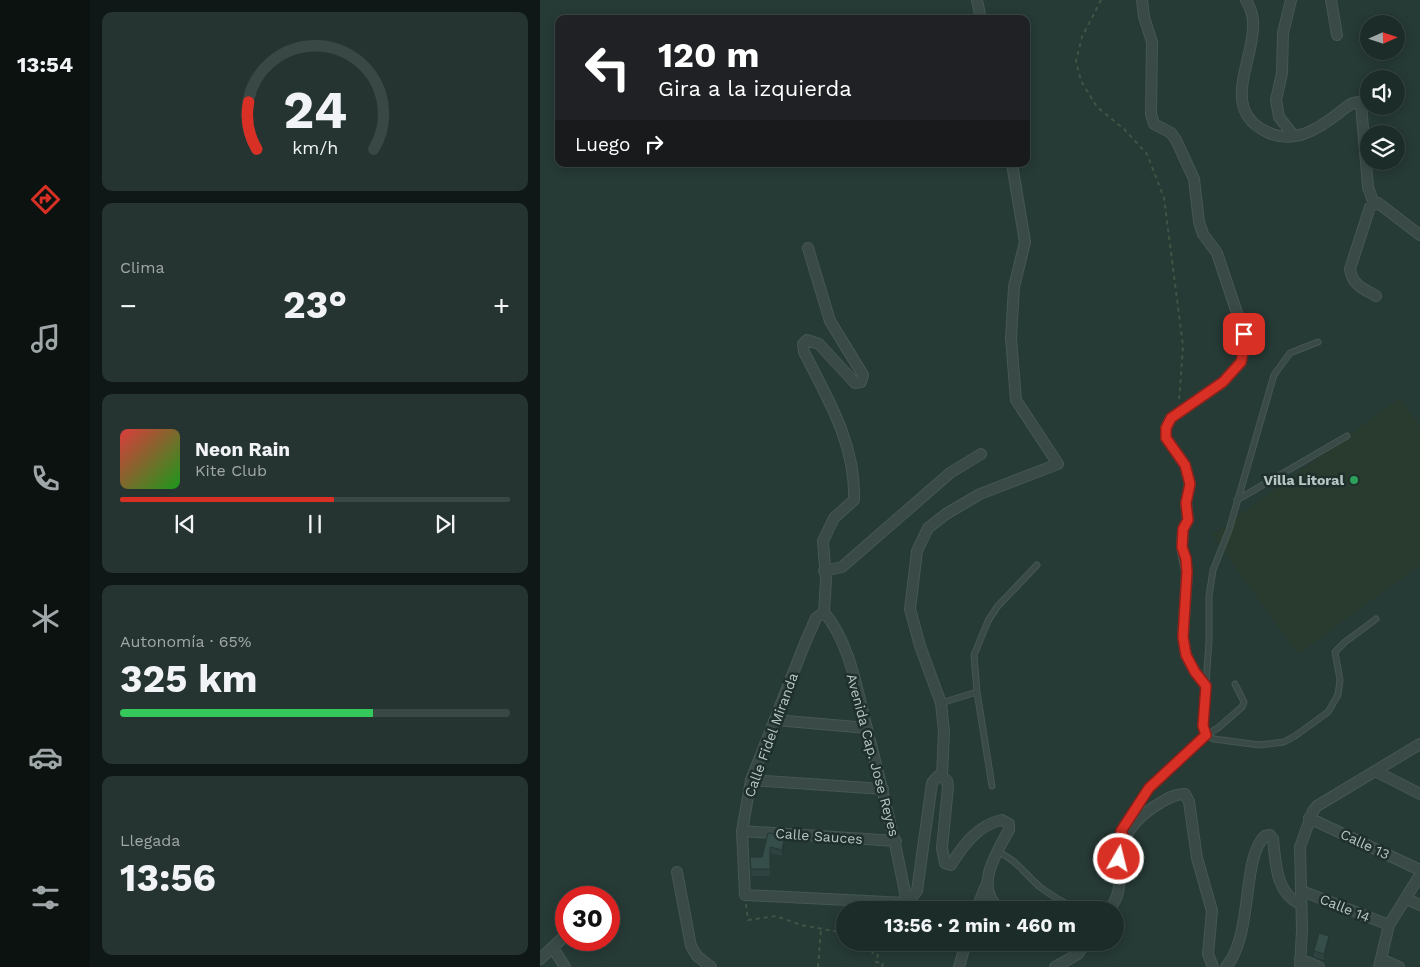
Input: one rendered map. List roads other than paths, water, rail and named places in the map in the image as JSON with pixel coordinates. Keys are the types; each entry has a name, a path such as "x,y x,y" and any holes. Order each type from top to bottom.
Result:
{"street":[{"path":"977,0 980,15"},
{"path":"1142,0 1144,17 1152,42 1151,114 1154,124 1171,133 1194,179 1198,222 1203,234 1216,253 1244,334 1241,362 1223,382 1171,418 1166,428 1166,438 1185,465 1190,484 1186,503 1188,520 1183,529 1182,547 1186,559 1187,572 1183,637 1186,655 1195,672 1206,686"},
{"path":"1246,0 1251,10 1253,22 1241,94 1250,120 1263,131 1274,136 1294,136 1316,130 1348,106 1355,102 1360,103 1368,187 1374,204"},
{"path":"1291,0 1283,33 1282,73 1276,100 1279,117 1294,136"},
{"path":"1331,0 1337,35"},
{"path":"980,901 992,864 1009,830 1007,822 1002,820 992,822 974,835 951,864 946,863 942,848 948,788 947,781 942,776 944,732 941,703 920,646 910,609 917,551 928,528 946,514 980,494 1058,464 1016,400 1011,338 1014,287 1026,242 1013,167"},
{"path":"1374,204 1378,203 1388,209 1420,235"},
{"path":"1374,204 1368,212 1350,270 1352,279 1356,284 1376,296"},
{"path":"808,248 830,321 863,375 861,382 855,383 819,344 807,340 803,344 804,352 838,421 851,455 854,476 854,500 834,518 823,541 824,612"},
{"path":"824,571 842,567 950,474 981,454"},
{"name":"Calle Fidel Miranda","path":"824,612 816,618 750,780 742,831 745,895 866,901"},
{"name":"Avenida Cap. Jose Reyes","path":"824,612 840,636 883,788 896,841 907,901"},
{"path":"775,720 866,728"},
{"path":"1319,967 1300,963 1302,930 1300,904 1302,891 1300,847 1309,818 1317,806 1420,744"},
{"path":"1375,771 1420,794"},
{"path":"909,901 917,891 932,783 938,776 942,776"},
{"path":"750,780 883,788"},
{"path":"1114,901 1121,888 1119,859 1124,838 1138,820 1154,806 1181,793 1187,796 1197,858 1212,911 1208,954 1213,967"},
{"name":"Calle 13","path":"1309,818 1420,870"},
{"name":"Calle Sauces","path":"742,831 896,841"},
{"path":"1226,967 1231,960 1244,923 1253,862 1265,836 1270,835 1273,839 1281,887 1291,899 1300,904"},
{"path":"677,872 691,946 697,956 711,967"},
{"path":"1399,967 1380,963 1389,926 1420,875"},
{"path":"987,882 990,899 992,901"},
{"name":"Calle 14","path":"1302,891 1389,926"},
{"path":"1406,899 1420,905"},
{"path":"540,959 553,948 565,967"},
{"path":"959,967 963,951"},
{"path":"1055,967 1080,951"}],"lane":[{"path":"1318,342 1290,353 1274,375 1229,530 1213,570 1209,596 1203,726 1206,735 1214,739 1259,745 1284,742 1307,728 1328,712 1338,695 1340,680 1335,652 1345,642 1376,619"},
{"path":"1237,500 1347,436"},
{"path":"992,786 976,692 974,655 977,644 997,607 1036,565"},
{"path":"1124,838 1121,831 1149,788 1206,735 1242,707 1244,702 1235,684"},
{"path":"941,703 976,692"},
{"path":"997,852 1008,856 1041,887 1060,901"}],"place":[{"name":"Villa Litoral","path":"1354,480"}]}
